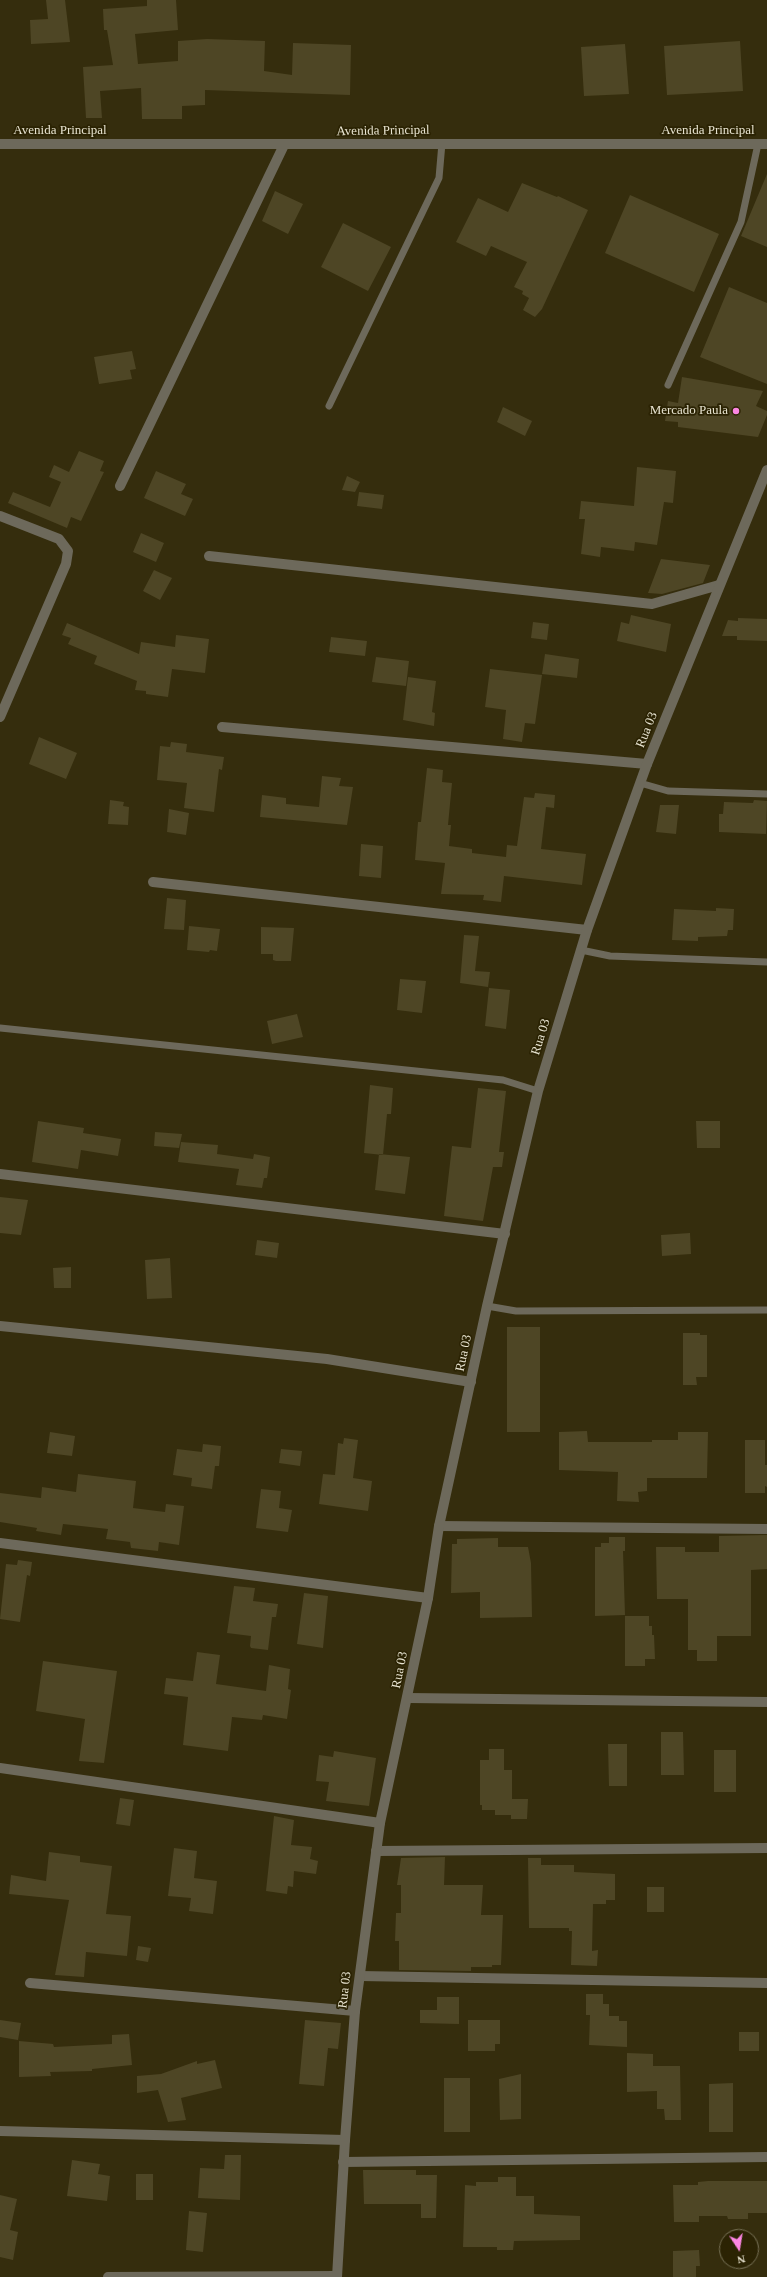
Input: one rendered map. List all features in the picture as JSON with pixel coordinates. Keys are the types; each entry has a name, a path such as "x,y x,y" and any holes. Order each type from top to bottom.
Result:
{"street":[{"name":"Avenida Principal","path":"0,144 763,144"},
{"path":"120,486 284,145"},
{"name":"Rua 03","path":"337,2276 344,2140 355,2011 380,1823 408,1698 428,1598 439,1526 487,1306 506,1234 538,1091 587,930 647,764 718,585 767,470"},
{"path":"0,516 59,539 68,551 66,564 0,717"},
{"path":"209,556 652,604 718,585"},
{"path":"222,727 647,764"},
{"path":"153,882 587,930"},
{"path":"0,1174 506,1234"},
{"path":"0,1326 327,1359 471,1382"},
{"path":"439,1526 767,1529"},
{"path":"0,1543 428,1598"},
{"path":"408,1698 767,1702"},
{"path":"0,1768 380,1823"},
{"path":"376,1851 767,1848"},
{"path":"360,1976 767,1983"},
{"path":"30,1983 355,2011"},
{"path":"0,2130 344,2140"},
{"path":"343,2162 767,2157"},
{"path":"108,2277 337,2276"}],"lane":[{"path":"329,406 439,178 442,143"},
{"path":"668,385 740,222 763,144"},
{"path":"640,783 668,791 767,794"},
{"path":"581,950 610,956 767,962"},
{"path":"0,1028 503,1080 538,1091"},
{"path":"487,1306 516,1311 767,1310"}],"building":[{"path":"46,0 65,0 70,42 31,44 30,20 48,19"},
{"path":"147,0 176,0 178,30 135,34 138,64 178,61 178,41 207,39 265,41 264,71 292,75 293,43 351,45 350,95 205,90 205,105 182,106 182,119 142,119 141,88 100,91 102,118 86,118 83,67 113,65 107,30 104,30 103,9 147,6"},
{"path":"740,41 743,91 667,95 664,46"},
{"path":"625,44 629,94 584,96 581,47"},
{"path":"767,174 767,247 741,236"},
{"path":"522,183 557,197 558,196 588,210 542,309 535,317 523,310 529,298 522,294 523,291 514,287 527,262 491,246 486,256 456,242 478,198 508,212"},
{"path":"275,191 303,204 288,234 262,221"},
{"path":"630,195 719,234 694,292 605,253"},
{"path":"343,223 391,247 368,291 321,267"},
{"path":"729,287 767,303 767,384 700,357"},
{"path":"132,351 136,369 130,370 132,379 99,384 94,357"},
{"path":"682,377 763,391 756,406 767,411 767,415 758,437 678,427 678,422 665,421 668,401 678,403"},
{"path":"503,407 532,421 525,436 497,422"},
{"path":"79,451 104,461 100,471 104,472 81,521 71,517 67,528 8,503 13,492 50,507 61,482 49,477 54,465 69,472"},
{"path":"637,467 676,471 673,503 664,502 657,545 635,542 634,551 601,547 600,557 581,554 585,519 579,519 581,501 634,506"},
{"path":"156,471 186,484 181,494 193,499 185,516 144,498"},
{"path":"347,476 360,482 355,492 342,490"},
{"path":"359,492 384,495 382,509 357,506"},
{"path":"141,533 164,543 156,562 133,552"},
{"path":"661,559 710,565 703,583 662,594 648,593"},
{"path":"154,570 172,578 160,600 143,591"},
{"path":"631,615 671,624 666,652 617,641 621,622 629,624"},
{"path":"738,618 767,619 767,641 737,640 737,636 722,636 728,620 738,621"},
{"path":"533,622 549,624 547,640 531,638"},
{"path":"67,623 139,654 141,642 175,647 176,635 209,639 205,673 172,669 168,697 146,694 146,691 135,690 137,681 94,664 97,656 68,644 71,638 62,635"},
{"path":"331,637 367,641 365,656 329,652"},
{"path":"545,654 579,659 577,678 542,674"},
{"path":"376,657 409,661 406,686 372,682"},
{"path":"490,669 542,675 535,724 525,723 522,742 503,739 506,710 485,707"},
{"path":"408,677 436,681 432,712 435,713 434,726 403,720"},
{"path":"39,737 77,753 66,779 29,764"},
{"path":"171,742 187,744 186,752 224,757 222,770 219,769 214,812 184,808 187,783 157,780 160,746 170,747"},
{"path":"427,768 443,770 442,782 452,783 448,825 451,825 449,846 472,849 472,853 506,857 507,845 517,846 524,797 534,798 535,793 555,795 554,808 546,807 541,849 586,854 582,885 504,876 501,902 483,900 484,895 441,894 445,863 415,860 418,822 421,822"},
{"path":"322,776 341,778 339,786 353,787 347,825 260,817 262,795 286,798 286,804 319,807"},
{"path":"110,800 124,802 123,806 129,807 128,825 108,824"},
{"path":"754,800 767,801 766,834 719,832 719,814 723,814 724,802 753,803"},
{"path":"660,805 679,805 676,834 656,832"},
{"path":"169,809 189,813 186,835 167,832"},
{"path":"361,844 383,846 381,878 359,876"},
{"path":"167,898 186,900 184,930 164,929"},
{"path":"716,908 734,909 733,930 728,930 727,936 698,937 698,941 672,940 674,909 716,911"},
{"path":"189,926 220,929 217,951 210,950 209,952 187,950"},
{"path":"261,927 294,928 291,961 276,961 273,960 273,954 261,954"},
{"path":"464,935 479,936 475,971 490,972 488,987 460,983"},
{"path":"400,979 426,981 422,1013 397,1010"},
{"path":"489,988 510,990 506,1029 485,1026"},
{"path":"297,1014 303,1037 272,1044 267,1021"},
{"path":"370,1085 393,1088 391,1114 387,1114 383,1155 364,1153"},
{"path":"478,1088 506,1091 499,1152 504,1152 502,1167 493,1167 483,1221 444,1216 452,1146 471,1148"},
{"path":"38,1121 84,1128 83,1133 121,1139 118,1156 81,1150 78,1169 32,1162"},
{"path":"696,1121 720,1121 720,1148 697,1148"},
{"path":"155,1132 182,1134 179,1148 154,1146"},
{"path":"181,1142 218,1145 217,1154 253,1159 254,1154 270,1157 267,1178 264,1178 262,1188 236,1185 239,1169 178,1162"},
{"path":"379,1154 410,1157 405,1194 375,1190"},
{"path":"0,1197 28,1200 21,1235 0,1233"},
{"path":"690,1233 691,1254 662,1256 661,1235"},
{"path":"257,1240 279,1243 277,1258 255,1255"},
{"path":"170,1258 172,1298 147,1299 145,1260"},
{"path":"71,1267 71,1288 54,1288 53,1268"},
{"path":"507,1327 540,1327 540,1432 507,1432"},
{"path":"683,1333 700,1333 700,1335 707,1335 707,1377 696,1377 697,1385 683,1385"},
{"path":"587,1431 588,1442 652,1442 652,1440 678,1440 678,1432 708,1432 707,1478 647,1478 647,1491 638,1492 639,1502 617,1501 618,1472 559,1470 559,1432"},
{"path":"50,1432 75,1436 72,1456 47,1453"},
{"path":"344,1438 358,1440 353,1478 372,1481 368,1511 319,1504 323,1474 335,1475 338,1443 343,1444"},
{"path":"745,1440 765,1440 767,1487 765,1486 765,1493 745,1493"},
{"path":"203,1444 221,1446 219,1466 215,1466 212,1489 191,1486 192,1478 173,1475 177,1449 202,1452"},
{"path":"281,1449 302,1451 300,1466 279,1463"},
{"path":"78,1474 136,1481 133,1508 165,1512 166,1504 184,1506 179,1545 159,1542 158,1551 131,1548 130,1542 106,1539 108,1529 63,1524 61,1535 36,1531 37,1528 0,1522 0,1493 41,1498 42,1487 76,1492"},
{"path":"261,1489 281,1491 279,1508 292,1510 288,1532 256,1528"},
{"path":"767,1535 767,1569 751,1570 751,1636 717,1636 717,1661 697,1661 697,1650 688,1650 688,1599 657,1599 656,1547 685,1547 685,1552 719,1552 719,1536"},
{"path":"609,1537 625,1537 625,1551 623,1551 625,1615 595,1616 595,1547 601,1547 601,1543 609,1543"},
{"path":"498,1538 498,1547 528,1547 531,1563 532,1617 480,1618 480,1592 451,1593 452,1544 457,1544 457,1539"},
{"path":"18,1560 32,1562 30,1576 27,1575 20,1622 0,1619 6,1564 17,1565"},
{"path":"234,1586 255,1588 253,1601 278,1604 276,1617 272,1617 268,1650 251,1648 251,1636 227,1633"},
{"path":"304,1593 328,1596 323,1648 297,1644"},
{"path":"625,1616 649,1616 649,1626 652,1626 652,1635 654,1635 655,1659 645,1659 645,1666 625,1666"},
{"path":"197,1652 220,1655 216,1684 266,1691 269,1665 290,1669 288,1689 291,1690 287,1719 263,1715 262,1720 232,1717 228,1751 183,1745 188,1697 164,1694 166,1678 193,1681"},
{"path":"43,1661 117,1671 104,1763 79,1761 85,1719 36,1711"},
{"path":"661,1732 683,1732 684,1775 661,1775"},
{"path":"608,1744 627,1744 627,1786 609,1786"},
{"path":"489,1749 504,1749 504,1770 512,1770 512,1799 528,1799 527,1819 511,1819 511,1815 495,1815 495,1810 482,1810 482,1805 480,1805 480,1760 489,1760"},
{"path":"714,1750 736,1750 736,1792 714,1792"},
{"path":"334,1751 376,1758 369,1806 326,1801 329,1782 316,1781 319,1755 333,1757"},
{"path":"120,1798 134,1800 130,1826 116,1824"},
{"path":"274,1816 294,1820 291,1845 312,1847 310,1859 318,1861 316,1874 294,1871 293,1887 288,1886 287,1894 266,1891"},
{"path":"174,1848 197,1851 194,1878 217,1881 213,1914 189,1911 191,1898 168,1896"},
{"path":"49,1852 80,1856 80,1862 112,1866 106,1914 131,1916 127,1956 86,1952 84,1977 55,1975 69,1900 9,1894 11,1875 46,1881"},
{"path":"445,1857 444,1885 483,1885 481,1915 503,1915 501,1965 492,1965 492,1967 471,1967 471,1971 399,1970 399,1941 395,1941 396,1913 401,1913 401,1885 397,1885 401,1858"},
{"path":"528,1858 541,1858 541,1865 574,1865 574,1872 615,1874 615,1900 606,1900 606,1904 593,1904 592,1951 598,1950 597,1966 571,1965 572,1931 569,1931 569,1928 529,1928"},
{"path":"647,1887 664,1887 664,1912 647,1912"},
{"path":"138,1946 151,1948 148,1962 136,1960"},
{"path":"586,1994 603,1994 603,2004 609,2004 609,2016 619,2016 619,2021 627,2021 627,2047 589,2045 590,2015 586,2015"},
{"path":"437,1997 459,1997 459,2024 420,2023 420,2010 437,2010"},
{"path":"0,2020 21,2023 18,2040 0,2037"},
{"path":"305,2020 341,2023 338,2049 328,2048 324,2086 299,2084"},
{"path":"468,2020 500,2020 500,2044 495,2044 495,2051 468,2051"},
{"path":"739,2032 759,2032 759,2051 739,2051"},
{"path":"129,2034 132,2065 92,2069 92,2071 50,2072 51,2076 19,2077 19,2041 53,2044 54,2047 112,2044 112,2035"},
{"path":"627,2053 653,2054 653,2066 680,2066 681,2120 665,2120 664,2109 657,2109 657,2091 627,2092"},
{"path":"215,2060 222,2088 181,2098 186,2120 168,2122 158,2090 137,2093 137,2076 161,2074 197,2061 197,2064"},
{"path":"521,2074 521,2119 500,2120 499,2079"},
{"path":"444,2078 470,2078 470,2132 444,2132"},
{"path":"733,2083 733,2132 709,2132 709,2084"},
{"path":"225,2155 241,2155 240,2200 198,2198 200,2168 224,2169"},
{"path":"72,2160 100,2164 98,2174 110,2176 107,2201 67,2196"},
{"path":"363,2170 416,2170 416,2175 437,2175 436,2218 421,2218 421,2204 364,2204"},
{"path":"136,2174 153,2174 153,2200 136,2200"},
{"path":"498,2177 516,2177 516,2196 534,2196 534,2214 580,2216 580,2240 514,2241 513,2250 497,2250 497,2247 463,2247 465,2185 476,2186 476,2182 498,2182"},
{"path":"767,2181 767,2213 748,2213 748,2219 728,2219 727,2216 699,2216 699,2222 674,2222 673,2185 698,2185 698,2182"},
{"path":"0,2195 17,2199 10,2230 18,2232 13,2260 0,2257"},
{"path":"189,2211 207,2213 203,2252 186,2250"},
{"path":"699,2250 700,2266 696,2266 696,2277 673,2277 673,2251"}],"place":[{"name":"Mercado Paula","path":"736,411"}]}
